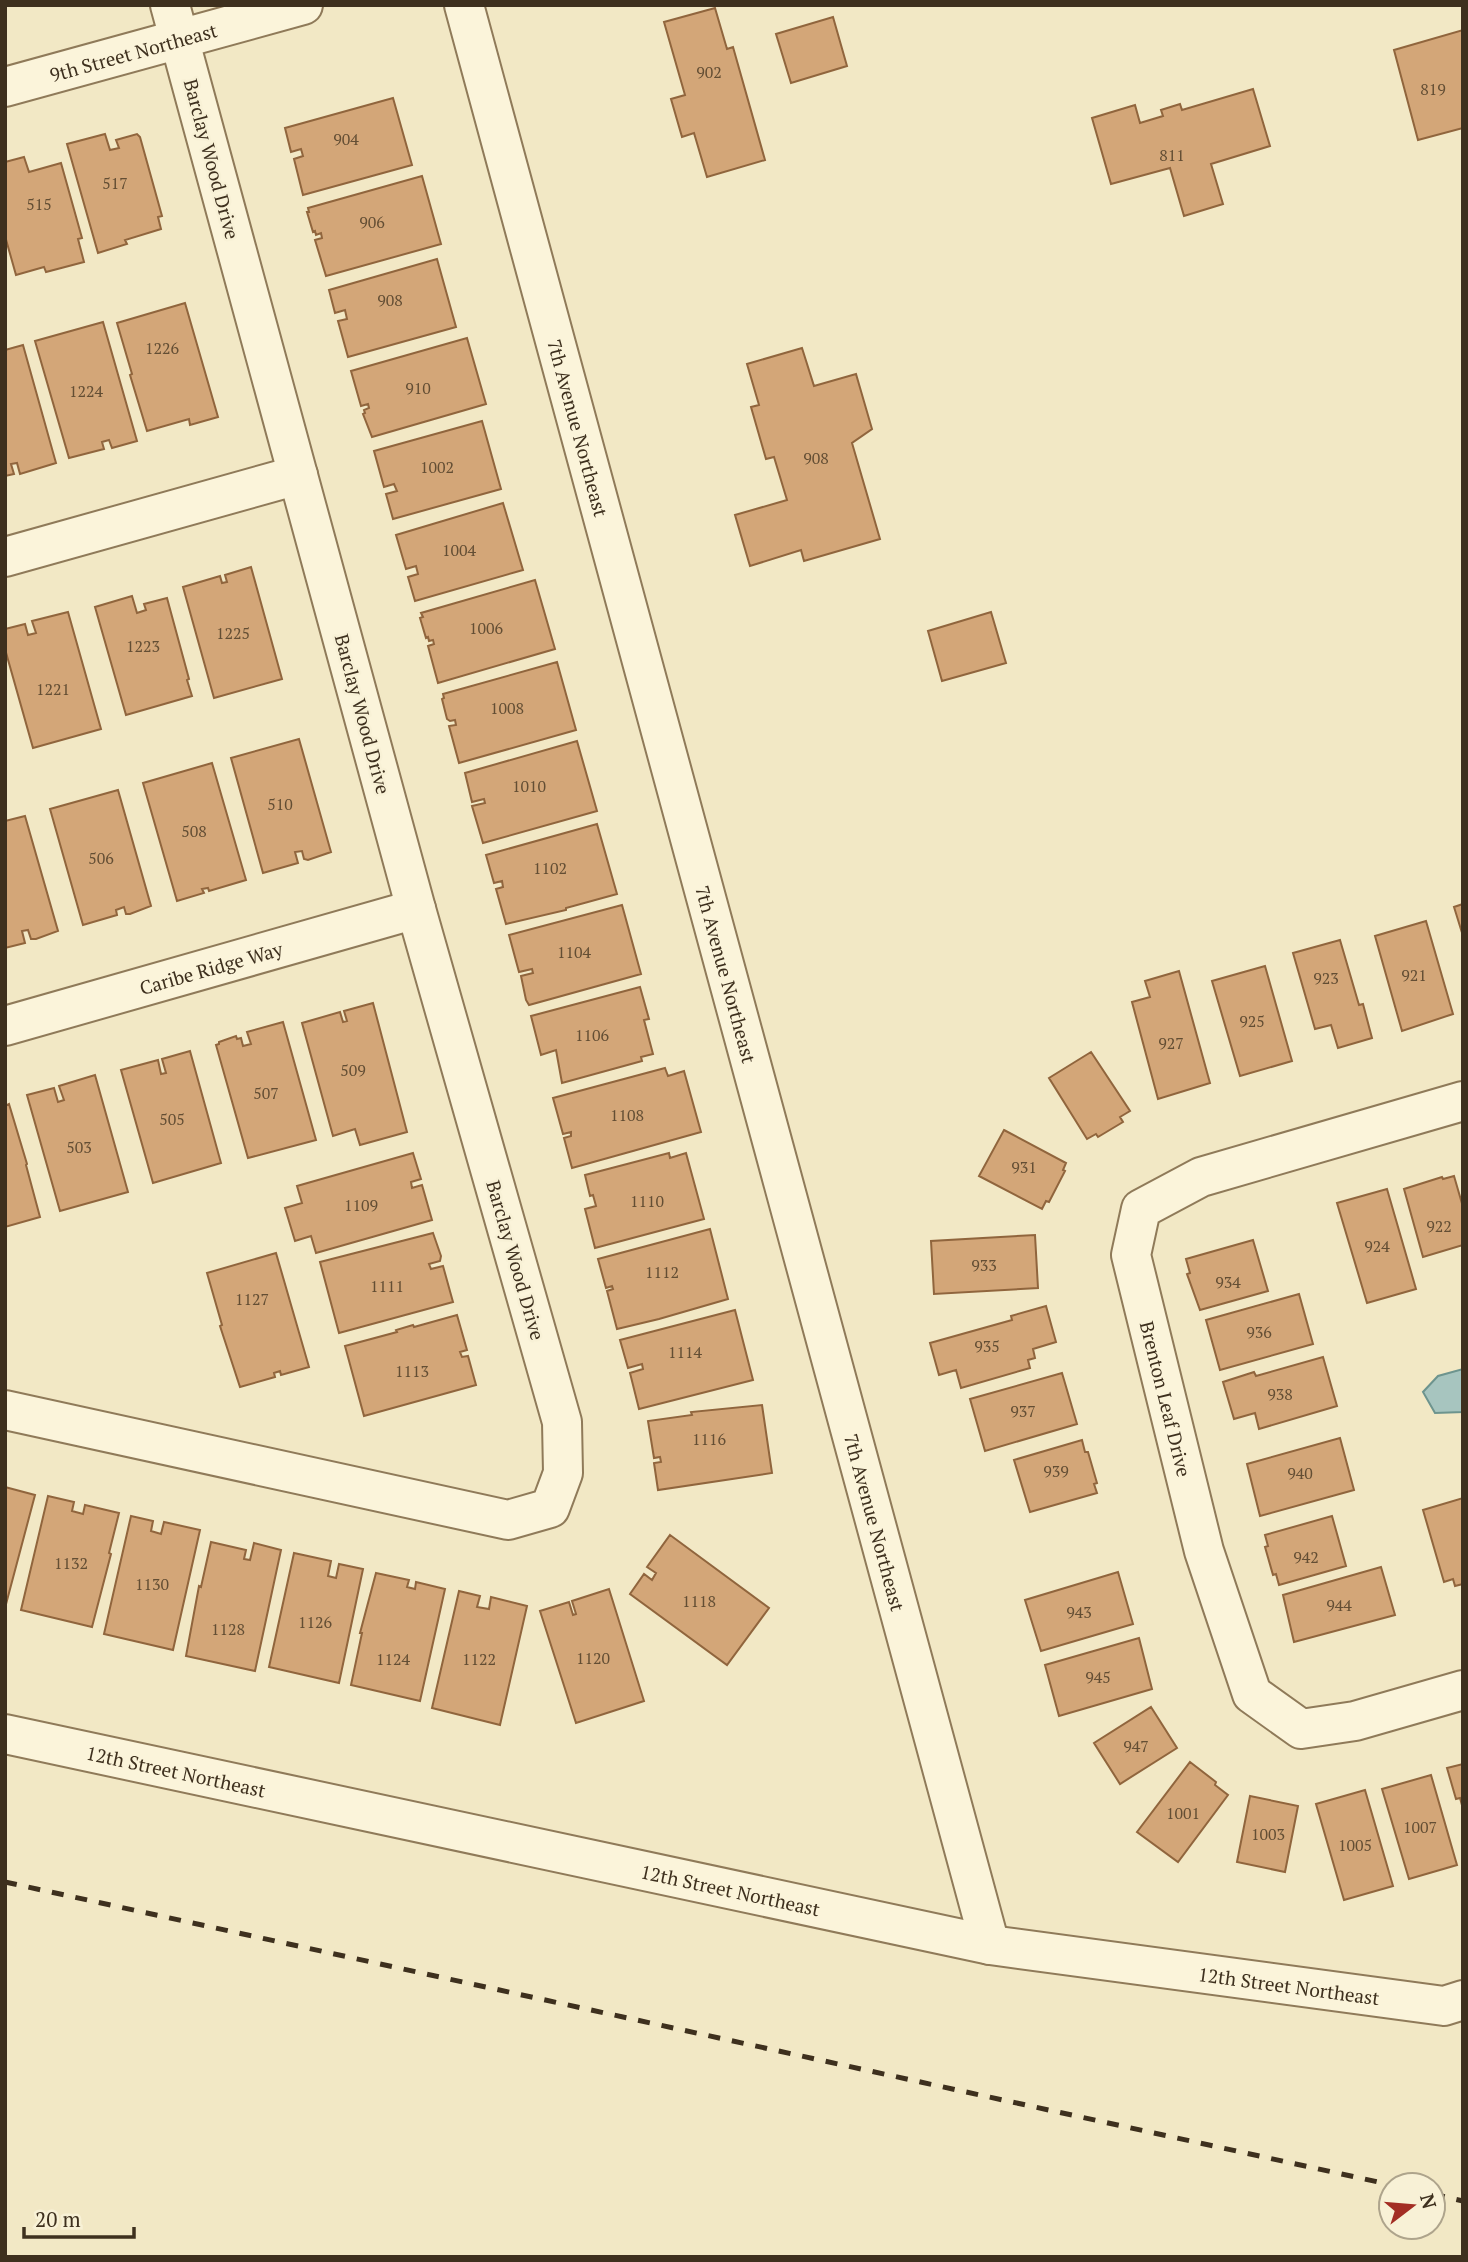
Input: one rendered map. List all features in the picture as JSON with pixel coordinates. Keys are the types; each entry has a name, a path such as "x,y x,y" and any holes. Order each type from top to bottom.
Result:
{"street":[{"name":"9th Street Northeast","path":"5,87 175,22 303,5"},
{"name":"7th Avenue Northeast","path":"464,5 990,1945"},
{"name":"Barclay Wood Drive","path":"5,1410 508,1520 550,1508 563,1473 562,1422 416,909 175,22"},
{"path":"5,557 298,475"},
{"name":"Caribe Ridge Way","path":"5,1026 416,909"},
{"name":"Brenton Leaf Drive","path":"1463,1101 1201,1177 1141,1209 1131,1255 1204,1551 1252,1694 1301,1729 1354,1721 1463,1690"},
{"name":"12th Street Northeast","path":"5,1734 990,1945 1444,2006 1463,2000"}],"water":[{"path":"1463,1369 1463,1412 1435,1413 1423,1392 1438,1376"}],"building":[{"path":"715,8 727,49 733,47 765,160 707,177 694,133 682,137 671,99 685,95 664,22"},
{"path":"833,17 847,66 791,83 776,34"},
{"path":"1463,30 1463,128 1418,140 1394,50"},
{"path":"1253,89 1270,146 1211,164 1223,204 1184,216 1170,168 1111,184 1092,118 1135,105 1140,123 1163,116 1161,110 1180,104 1182,110"},
{"path":"393,98 412,165 303,195 294,159 303,156 301,149 291,152 285,128"},
{"path":"105,134 110,150 119,148 116,140 137,134 140,137 162,216 158,217 161,229 125,240 127,244 98,253 67,144"},
{"path":"24,157 29,172 61,163 82,238 78,239 84,262 46,272 44,267 16,275 5,236 5,162"},
{"path":"422,176 441,244 326,276 315,240 322,238 321,233 316,235 315,231 313,232 308,208"},
{"path":"437,259 456,327 348,357 338,321 347,319 345,310 335,313 329,290"},
{"path":"185,303 218,417 190,425 189,419 147,431 117,323"},
{"path":"103,322 137,441 112,448 109,440 102,442 104,449 69,458 35,341"},
{"path":"467,338 486,404 372,437 363,414 364,410 369,408 368,404 361,406 351,371"},
{"path":"23,345 56,463 20,474 17,463 11,464 14,474 5,476 5,350"},
{"path":"802,348 814,386 856,374 872,429 852,443 880,539 804,561 801,550 750,566 735,515 787,500 774,457 766,459 751,407 759,405 747,364"},
{"path":"482,421 501,489 393,519 386,494 397,491 394,484 384,487 374,451"},
{"path":"503,503 523,570 415,601 408,577 418,574 416,566 406,569 396,535"},
{"path":"251,567 282,679 214,698 183,587 220,576 222,583 227,582 225,575"},
{"path":"535,580 555,649 438,683 428,646 434,644 433,640 426,638 421,613"},
{"path":"132,596 137,613 146,610 144,604 167,598 192,696 126,715 95,607"},
{"path":"68,612 101,729 33,748 5,649 5,629 25,624 28,635 36,633 32,621"},
{"path":"991,612 1006,663 942,681 928,631"},
{"path":"557,662 576,730 459,763 449,726 456,725 455,720 447,719 443,694"},
{"path":"299,739 331,852 308,860 304,859 302,851 295,852 298,863 263,873 231,758"},
{"path":"577,741 597,811 483,843 472,806 485,803 484,799 472,802 465,773"},
{"path":"212,763 246,880 209,891 208,888 202,889 204,893 177,901 143,783"},
{"path":"118,790 151,906 130,914 126,914 124,907 116,910 117,915 83,925 50,809"},
{"path":"25,816 58,931 31,939 28,930 22,931 25,943 5,948 5,821"},
{"path":"597,824 617,894 566,910 506,924 496,889 503,887 502,881 494,883 486,855"},
{"path":"1463,904 1463,936 1454,907"},
{"path":"622,905 641,974 529,1005 521,976 533,973 532,969 519,972 509,935"},
{"path":"1426,921 1453,1014 1402,1031 1375,936"},
{"path":"1340,940 1359,1005 1363,1004 1372,1038 1338,1048 1331,1025 1315,1029 1293,953"},
{"path":"1265,966 1292,1061 1240,1076 1212,981"},
{"path":"1179,971 1210,1083 1158,1099 1132,1002 1150,997 1145,981"},
{"path":"640,987 649,1019 644,1020 653,1054 641,1057 642,1061 562,1083 556,1050 541,1055 531,1016"},
{"path":"373,1003 407,1132 360,1145 355,1129 333,1136 302,1023 340,1012 343,1022 347,1021 344,1011"},
{"path":"283,1022 316,1140 248,1158 216,1045 236,1036 237,1039 241,1038 243,1046 251,1044 247,1032"},
{"path":"190,1051 221,1163 153,1183 121,1070 158,1060 161,1074 166,1073 162,1059"},
{"path":"1091,1052 1130,1111 1120,1117 1123,1122 1098,1137 1096,1134 1087,1139 1049,1078"},
{"path":"665,1068 668,1076 684,1071 701,1132 572,1168 564,1138 571,1136 571,1132 563,1134 553,1098"},
{"path":"95,1075 128,1192 60,1211 27,1095 54,1088 58,1102 64,1100 59,1086"},
{"path":"9,1104 40,1217 5,1227 5,1106"},
{"path":"1004,1130 1066,1163 1063,1170 1065,1171 1049,1202 1046,1201 1042,1209 979,1176"},
{"path":"413,1153 421,1179 411,1182 412,1188 422,1185 432,1220 316,1253 311,1236 295,1241 285,1208 302,1203 297,1186"},
{"path":"669,1153 670,1158 686,1153 704,1219 595,1248 585,1209 596,1206 593,1195 590,1196 585,1175"},
{"path":"1454,1176 1463,1207 1463,1245 1423,1257 1404,1189"},
{"path":"1387,1189 1416,1289 1367,1303 1337,1203"},
{"path":"710,1229 728,1299 617,1329 607,1291 613,1289 612,1286 606,1288 598,1259"},
{"path":"433,1233 441,1256 440,1261 429,1264 431,1269 443,1266 453,1302 339,1333 320,1262"},
{"path":"1035,1235 1038,1288 934,1294 931,1241"},
{"path":"1253,1240 1268,1291 1200,1310 1187,1274 1190,1273 1186,1259"},
{"path":"276,1253 309,1367 281,1375 280,1371 274,1373 275,1377 240,1387 220,1326 222,1325 207,1273"},
{"path":"1299,1294 1313,1344 1220,1370 1206,1320"},
{"path":"1046,1306 1056,1342 1033,1349 1035,1358 1028,1360 1030,1368 961,1388 956,1370 939,1375 930,1343 1012,1320 1011,1316"},
{"path":"735,1310 753,1380 639,1409 630,1373 643,1369 642,1364 628,1368 620,1340"},
{"path":"457,1315 467,1350 460,1352 462,1357 468,1356 476,1385 364,1416 345,1346"},
{"path":"1323,1357 1337,1406 1259,1429 1255,1413 1234,1419 1223,1382 1254,1372 1256,1376"},
{"path":"1062,1373 1077,1424 985,1451 970,1399"},
{"path":"762,1405 772,1473 658,1490 654,1463 661,1462 660,1457 654,1458 648,1421 692,1415 691,1412"},
{"path":"1340,1438 1354,1490 1260,1516 1247,1464"},
{"path":"1082,1440 1097,1483 1094,1484 1097,1493 1030,1512 1014,1460"},
{"path":"5,1487 35,1495 5,1608"},
{"path":"48,1496 74,1502 72,1511 83,1514 85,1505 119,1513 92,1627 21,1610"},
{"path":"1463,1498 1463,1584 1455,1586 1453,1579 1444,1582 1423,1510"},
{"path":"131,1516 153,1521 151,1531 161,1534 164,1522 200,1530 173,1650 104,1634"},
{"path":"1332,1516 1346,1566 1279,1585 1276,1574 1273,1575 1265,1547 1268,1546 1265,1535"},
{"path":"670,1535 769,1608 727,1665 630,1594 644,1574 652,1580 656,1573 647,1567"},
{"path":"211,1542 246,1550 244,1559 250,1560 254,1543 281,1550 255,1671 186,1656 199,1586 201,1587"},
{"path":"294,1553 331,1561 328,1576 336,1578 339,1564 363,1569 339,1683 269,1667"},
{"path":"1381,1567 1395,1615 1294,1642 1283,1595"},
{"path":"1118,1572 1133,1624 1041,1651 1025,1600"},
{"path":"376,1573 409,1580 407,1587 415,1589 416,1582 445,1589 420,1701 351,1685 360,1633"},
{"path":"609,1589 644,1701 576,1723 540,1611 569,1602 573,1615 576,1614 572,1601"},
{"path":"459,1591 480,1596 477,1607 489,1609 491,1597 527,1606 500,1725 432,1708"},
{"path":"1139,1638 1152,1689 1059,1716 1045,1665"},
{"path":"1151,1707 1177,1748 1120,1784 1094,1743"},
{"path":"1190,1762 1228,1795 1178,1862 1137,1832"},
{"path":"1463,1764 1463,1809 1460,1798 1456,1799 1447,1768"},
{"path":"1431,1775 1457,1865 1409,1879 1382,1789"},
{"path":"1365,1790 1393,1886 1344,1900 1316,1804"},
{"path":"1250,1796 1298,1806 1285,1872 1237,1862"}],"railway":[{"path":"5,1882 1377,2182"},
{"path":"1447,2197 1463,2201"}]}
